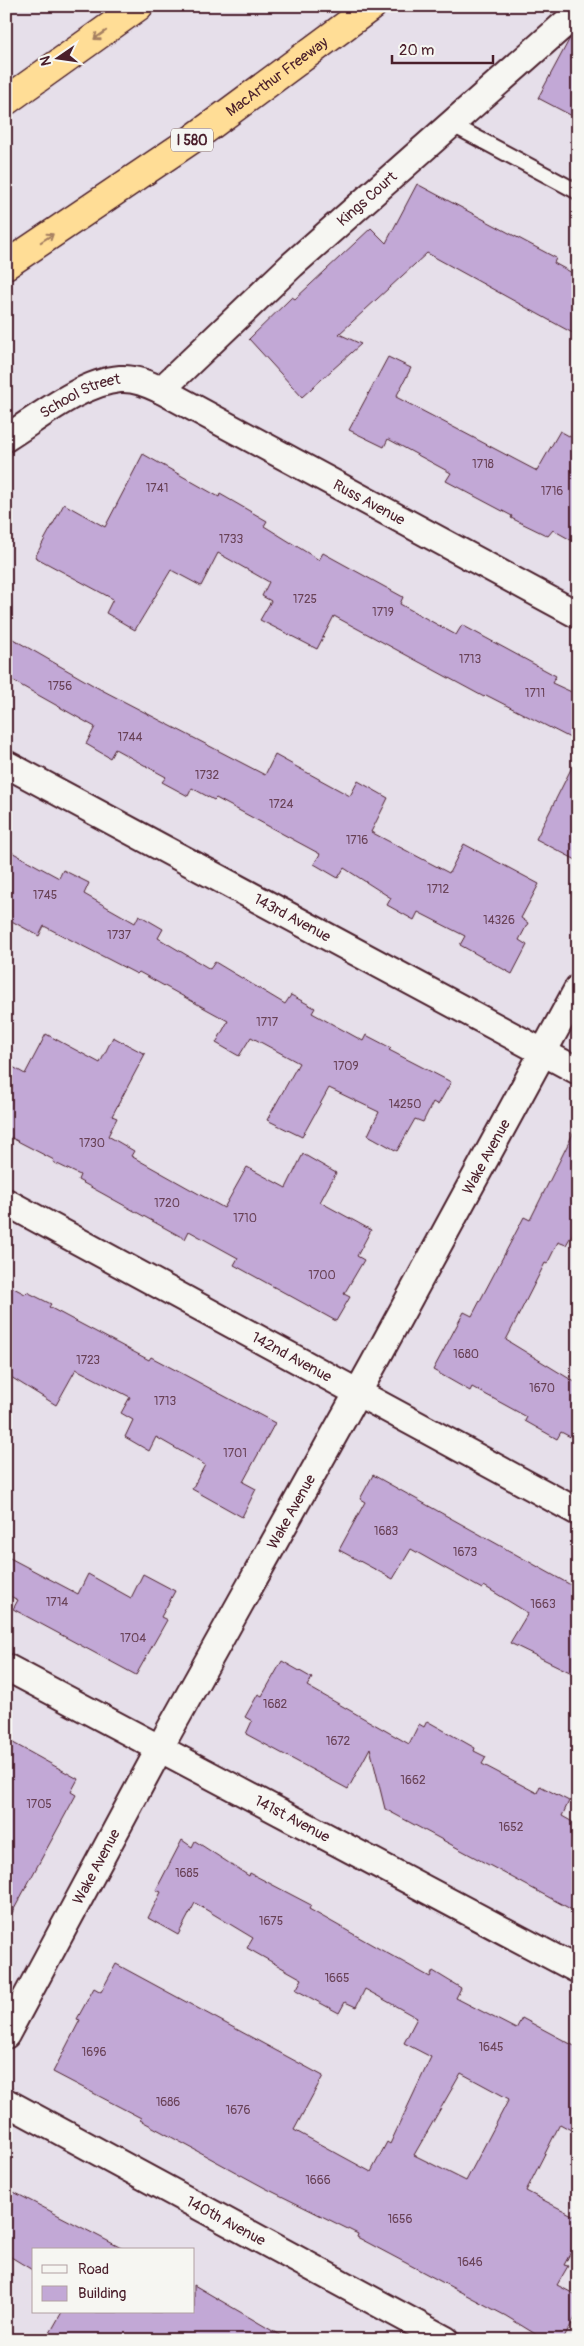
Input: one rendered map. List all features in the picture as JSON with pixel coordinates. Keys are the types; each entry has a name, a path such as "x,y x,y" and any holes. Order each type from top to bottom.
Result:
{"highway":[{"path":"6,100 139,6"},
{"name":"MacArthur Freeway","path":"6,265 194,138 372,6"}],"street":[{"name":"Kings Court","path":"161,390 292,265 578,12"},
{"name":"School Street","path":"6,438 78,393 98,383 120,379 140,381 161,390"},
{"name":"Russ Avenue","path":"161,390 578,615"},
{"name":"143rd Avenue","path":"6,764 578,1071"},
{"name":"Wake Avenue","path":"6,2035 160,1748 578,988"},
{"name":"142nd Avenue","path":"6,1202 578,1512"},
{"name":"141st Avenue","path":"6,1667 578,1970"},
{"name":"140th Avenue","path":"6,2102 446,2340"}],"lane":[{"path":"451,124 578,192"}],"building":[{"path":"578,32 578,119 538,98 569,40"},
{"path":"417,184 556,258 554,263 578,276 578,336 427,253 339,334 361,344 302,397 249,339 292,297 295,299 371,228 386,243"},
{"path":"388,357 411,368 396,397 537,471 560,431 578,441 578,544 553,530 548,536 511,518 512,516 446,481 451,473 388,439 384,447 349,430"},
{"path":"143,454 219,497 220,494 267,521 264,526 319,560 323,553 403,597 400,604 456,635 462,625 556,676 552,683 578,695 578,742 486,695 484,697 334,616 317,649 260,620 271,601 262,596 269,582 218,553 201,586 171,570 135,630 106,613 113,599 35,557 64,504 105,527"},
{"path":"6,635 98,688 265,775 275,755 350,796 358,781 388,798 371,832 449,873 464,844 539,884 521,918 528,923 519,940 527,945 512,974 460,945 465,936 418,912 414,920 387,905 391,898 344,868 338,878 314,864 320,854 216,798 214,800 192,788 188,796 162,782 166,777 115,749 110,758 86,744 95,727 6,677"},
{"path":"578,755 578,861 536,839"},
{"path":"6,849 59,878 63,870 89,883 84,894 135,923 139,915 163,929 158,938 210,969 215,962 285,1004 291,995 315,1008 312,1013 363,1041 366,1035 391,1048 389,1050 451,1082 438,1105 433,1102 423,1122 415,1119 397,1151 368,1135 379,1112 329,1088 302,1137 267,1120 299,1063 251,1037 239,1056 216,1043 228,1021 139,972 137,974 44,926 39,936 6,918"},
{"path":"46,1034 100,1063 113,1037 145,1054 112,1116 117,1118 108,1136 134,1151 131,1156 224,1208 247,1167 286,1188 303,1154 336,1173 320,1202 371,1230 357,1256 364,1260 344,1294 350,1297 336,1321 234,1265 238,1258 189,1231 185,1239 78,1180 80,1175 6,1135 6,1063 25,1074"},
{"path":"578,1124 578,1224 566,1245 558,1242 547,1264 545,1263 506,1340 578,1384 578,1441 561,1432 557,1439 525,1421 527,1417 472,1387 470,1391 433,1370 464,1312 472,1316 524,1217 530,1220"},
{"path":"6,1284 51,1304 49,1307 149,1360 151,1357 275,1423 243,1482 256,1489 242,1517 192,1489 205,1465 156,1437 149,1451 125,1437 133,1420 121,1413 130,1397 76,1369 56,1405 6,1374"},
{"path":"373,1475 578,1589 578,1676 510,1643 528,1613 484,1586 482,1589 411,1549 393,1579 339,1550 365,1502 360,1499"},
{"path":"6,1556 78,1594 88,1574 131,1598 143,1574 175,1591 161,1617 167,1620 136,1675 13,1609 18,1600 6,1594"},
{"path":"282,1661 312,1678 307,1686 409,1744 419,1724 424,1727 427,1721 475,1748 474,1751 486,1757 482,1764 537,1793 540,1786 569,1801 562,1816 578,1825 578,1913 385,1809 370,1748 348,1789 246,1734 252,1721 245,1717 258,1694 262,1696"},
{"path":"6,1739 78,1779 71,1792 76,1795 6,1924"},
{"path":"182,1840 192,1847 195,1841 249,1876 250,1873 311,1905 309,1909 430,1977 433,1971 461,1988 456,1998 516,2029 522,2018 578,2048 578,2134 560,2124 526,2191 578,2218 578,2239 564,2265 568,2266 557,2285 578,2296 578,2312 563,2340 545,2340 506,2316 357,2237 358,2234 265,2188 140,2120 141,2118 53,2072 80,2020 77,2019 94,1988 101,1992 116,1964 323,2076 294,2130 371,2172 387,2142 390,2144 431,2057 404,2043 417,2018 365,1989 356,2007 345,2002 339,2013 296,1990 302,1979 247,1948 253,1938 195,1903 178,1935 148,1918 161,1892 156,1890","holes":["461,2073 509,2099 466,2181 414,2155"]},
{"path":"6,2188 121,2248 32,2248 32,2270 6,2254"},
{"path":"195,2286 288,2340 46,2340 61,2314 195,2314"}]}
